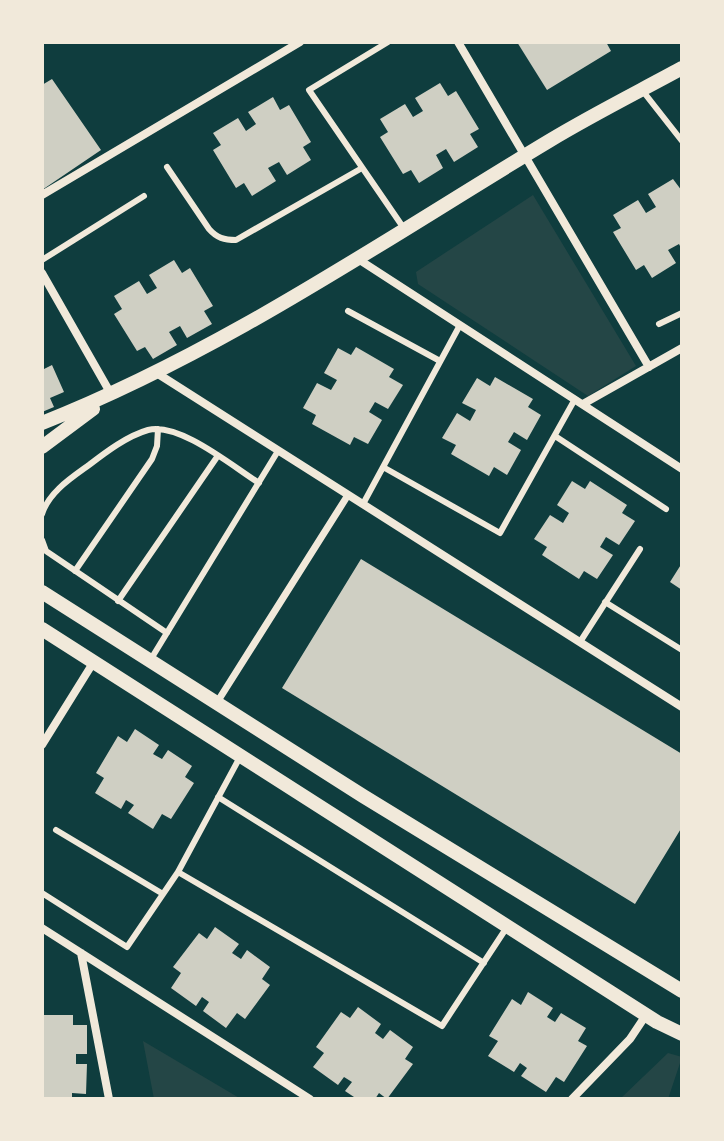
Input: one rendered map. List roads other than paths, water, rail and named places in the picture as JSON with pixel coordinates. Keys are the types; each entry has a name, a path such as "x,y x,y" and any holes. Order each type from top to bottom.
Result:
{"street":[{"path":"42,195 300,42"},
{"path":"458,42 649,367"},
{"path":"42,422 112,395 155,372 358,258 525,156 682,68"},
{"path":"358,258 682,469"},
{"path":"42,273 112,395"},
{"path":"579,402 682,348"},
{"path":"155,372 682,707"},
{"path":"42,447 112,395"},
{"path":"216,704 348,495"},
{"path":"42,592 216,704 682,991"},
{"path":"42,629 646,1015 682,1034"},
{"path":"42,745 93,663"},
{"path":"42,928 310,1099"},
{"path":"81,953 109,1099"},
{"path":"572,1099 630,1039 646,1015"}],"lane":[{"path":"388,42 309,90 405,230"},
{"path":"642,90 682,141"},
{"path":"167,167 214,235 229,240 236,240 362,168"},
{"path":"42,260 144,196"},
{"path":"348,311 440,361"},
{"path":"659,324 682,313"},
{"path":"363,504 460,325"},
{"path":"383,467 500,533 555,436 579,402"},
{"path":"42,514 50,498 98,458 140,434 158,429 179,433 259,483"},
{"path":"75,571 152,459 158,429"},
{"path":"555,436 666,509"},
{"path":"150,661 278,451"},
{"path":"118,601 217,457"},
{"path":"42,540 46,551 167,633"},
{"path":"580,642 640,549"},
{"path":"605,602 682,650"},
{"path":"42,893 127,947 178,872 240,757"},
{"path":"218,797 484,963"},
{"path":"56,830 163,894"},
{"path":"178,872 442,1026 507,927"}]}
